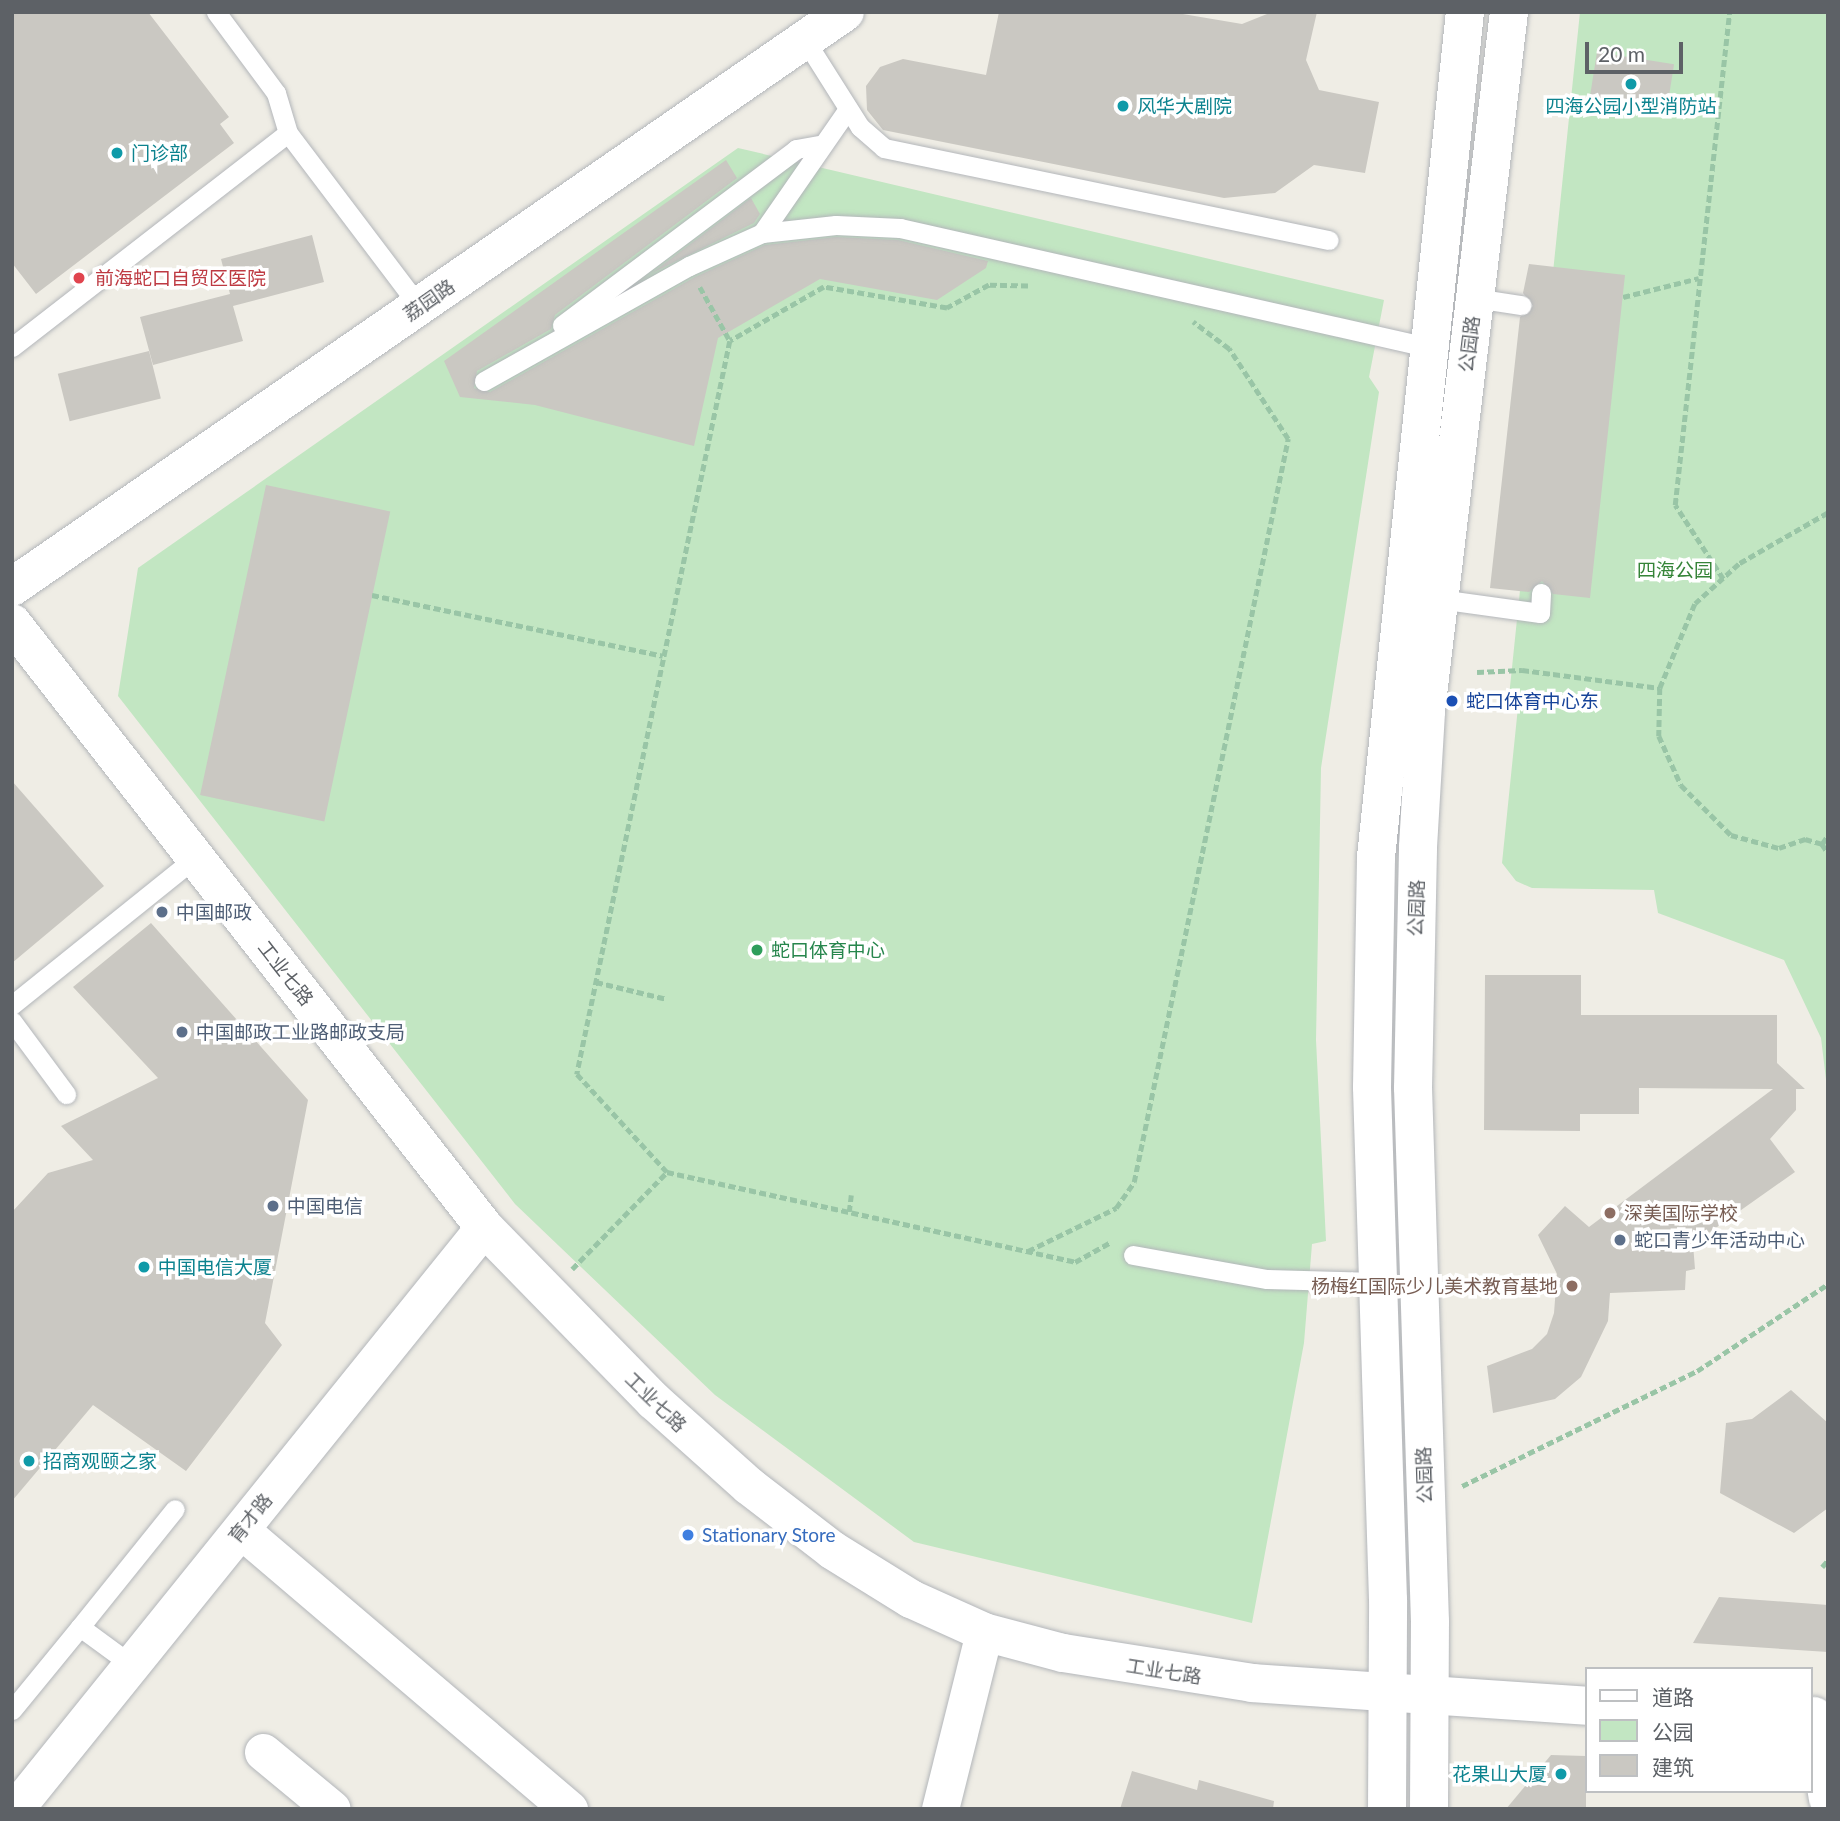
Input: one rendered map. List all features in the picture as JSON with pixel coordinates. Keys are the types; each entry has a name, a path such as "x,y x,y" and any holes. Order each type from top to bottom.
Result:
{"street":[{"name":"荔园路","path":"12,587 845,12"},
{"name":"公园路","path":"1387,1809 1389,1696 1376,1282 1371,980 1376,856 1465,12"},
{"name":"公园路","path":"1429,1809 1431,1699 1416,1264 1414,972 1426,711 1508,12"},
{"name":"工业七路","path":"12,623 484,1227 548,1293 749,1486 855,1564 911,1599 984,1632 1157,1672 1389,1696 1584,1706"},
{"name":"育才路","path":"15,1809 484,1227"},
{"path":"241,1530 569,1809"},
{"path":"940,1809 984,1632"},
{"path":"1817,1715 1828,1799"},
{"path":"263,1752 332,1809"}],"lane":[{"path":"216,12 276,93 288,133 419,306"},
{"path":"805,40 848,109 884,148 1329,240"},
{"path":"762,233 848,109"},
{"path":"12,347 288,133"},
{"path":"530,348 796,149 823,144"},
{"path":"484,381 689,266 762,233 836,225 900,228 1468,356"},
{"path":"1475,298 1521,305"},
{"path":"1440,599 1540,613 1541,593"},
{"path":"12,1005 196,857"},
{"path":"12,1021 66,1094"},
{"path":"1133,1255 1267,1279 1376,1282"},
{"path":"12,1710 175,1509"},
{"path":"80,1627 132,1664"}],"path":[{"path":"1723,579 1675,505 1729,12"},
{"path":"689,266 730,341 577,1074 667,1172 1075,1262 1118,1238"},
{"path":"1623,297 1699,278"},
{"path":"730,341 824,287 947,308 989,285 1042,288"},
{"path":"1028,1251 1116,1208 1134,1182 1288,439 1229,349 1182,314 1209,320"},
{"path":"1828,513 1723,579 1695,604 1660,688 1659,736 1681,785 1731,835 1779,848 1805,839 1822,844 1828,853"},
{"path":"372,595 663,656"},
{"path":"1477,672 1522,670 1660,688"},
{"path":"1822,844 1828,835"},
{"path":"596,982 667,999"},
{"path":"548,1293 667,1172"},
{"path":"849,1212 851,1195"},
{"path":"1458,1488 1697,1371 1828,1284"},
{"path":"1822,1567 1828,1560"}],"green space":[{"name":"四海公园","path":"1580,12 1828,12 1828,1096 1821,1038 1784,960 1658,913 1654,890 1532,888 1516,881 1502,863 1518,707 1508,706"},
{"name":"蛇口体育中心","path":"738,148 1384,300 1369,377 1379,392 1321,768 1316,1040 1326,1241 1312,1244 1304,1343 1252,1623 914,1542 715,1395 515,1204 118,696 138,568"}],"building":[{"name":"门诊部","path":"12,12 148,12 229,117 220,124 234,143 36,294 12,263"},
{"name":"风华大剧院","path":"999,12 1171,12 1242,24 1272,12 1317,12 1306,60 1319,90 1379,102 1365,173 1314,165 1275,193 1224,198 883,130 867,110 866,86 880,67 903,59 986,75"},
{"name":"四海公园小型消防站","path":"1597,52 1674,64 1666,117 1589,104"},
{"path":"726,160 737,178 555,315 551,329 477,371 474,388 490,392 695,277 765,245 836,237 898,240 988,261 986,268 937,300 820,279 718,338 694,446 535,405 460,397 444,361"},
{"path":"751,198 760,214 754,223 652,273"},
{"path":"312,235 324,282 233,306 243,341 153,365 140,317 230,294 221,259"},
{"path":"1529,264 1625,275 1590,598 1553,594 1542,581 1529,592 1490,588 1520,317 1533,306 1523,293"},
{"path":"149,351 161,399 70,421 58,374"},
{"path":"266,485 390,511 324,821 200,795"},
{"path":"12,781 104,886 12,963"},
{"name":"中国电信大厦","path":"151,923 308,1100 265,1323 282,1345 186,1471 93,1405 12,1501 12,1212 48,1173 93,1160 61,1126 158,1078 73,987"},
{"path":"1485,975 1581,975 1581,1015 1777,1015 1777,1063 1805,1089 1796,1089 1796,1110 1770,1139 1795,1172 1693,1244 1695,1269 1686,1271 1685,1290 1610,1293 1608,1321 1581,1377 1555,1399 1493,1413 1487,1366 1532,1349 1547,1334 1554,1313 1557,1274 1538,1235 1565,1206 1589,1227 1773,1089 1639,1088 1639,1114 1580,1114 1580,1131 1484,1130"},
{"path":"1791,1390 1828,1423 1828,1508 1794,1533 1720,1493 1726,1423 1752,1419"},
{"path":"1719,1597 1828,1605 1828,1652 1693,1643"},
{"path":"1551,1755 1584,1756 1586,1809 1506,1809"},
{"path":"1132,1771 1197,1790 1199,1780 1274,1801 1273,1809 1120,1809"}],"place":[{"name":"四海公园小型消防站","path":"1631,84"},
{"name":"风华大剧院","path":"1123,106"},
{"name":"门诊部","path":"117,153"},
{"name":"前海蛇口自贸区医院","path":"79,278"},
{"name":"蛇口体育中心东","path":"1452,701"},
{"name":"中国邮政","path":"162,912"},
{"name":"蛇口体育中心","path":"757,950"},
{"name":"中国邮政工业路邮政支局","path":"182,1032"},
{"name":"中国电信","path":"273,1206"},
{"name":"深美国际学校","path":"1610,1213"},
{"name":"蛇口青少年活动中心","path":"1620,1240"},
{"name":"中国电信大厦","path":"144,1267"},
{"name":"杨梅红国际少儿美术教育基地","path":"1572,1286"},
{"name":"招商观颐之家","path":"29,1461"},
{"name":"Stationary Store","path":"688,1535"},
{"name":"花果山大厦","path":"1561,1774"}]}
